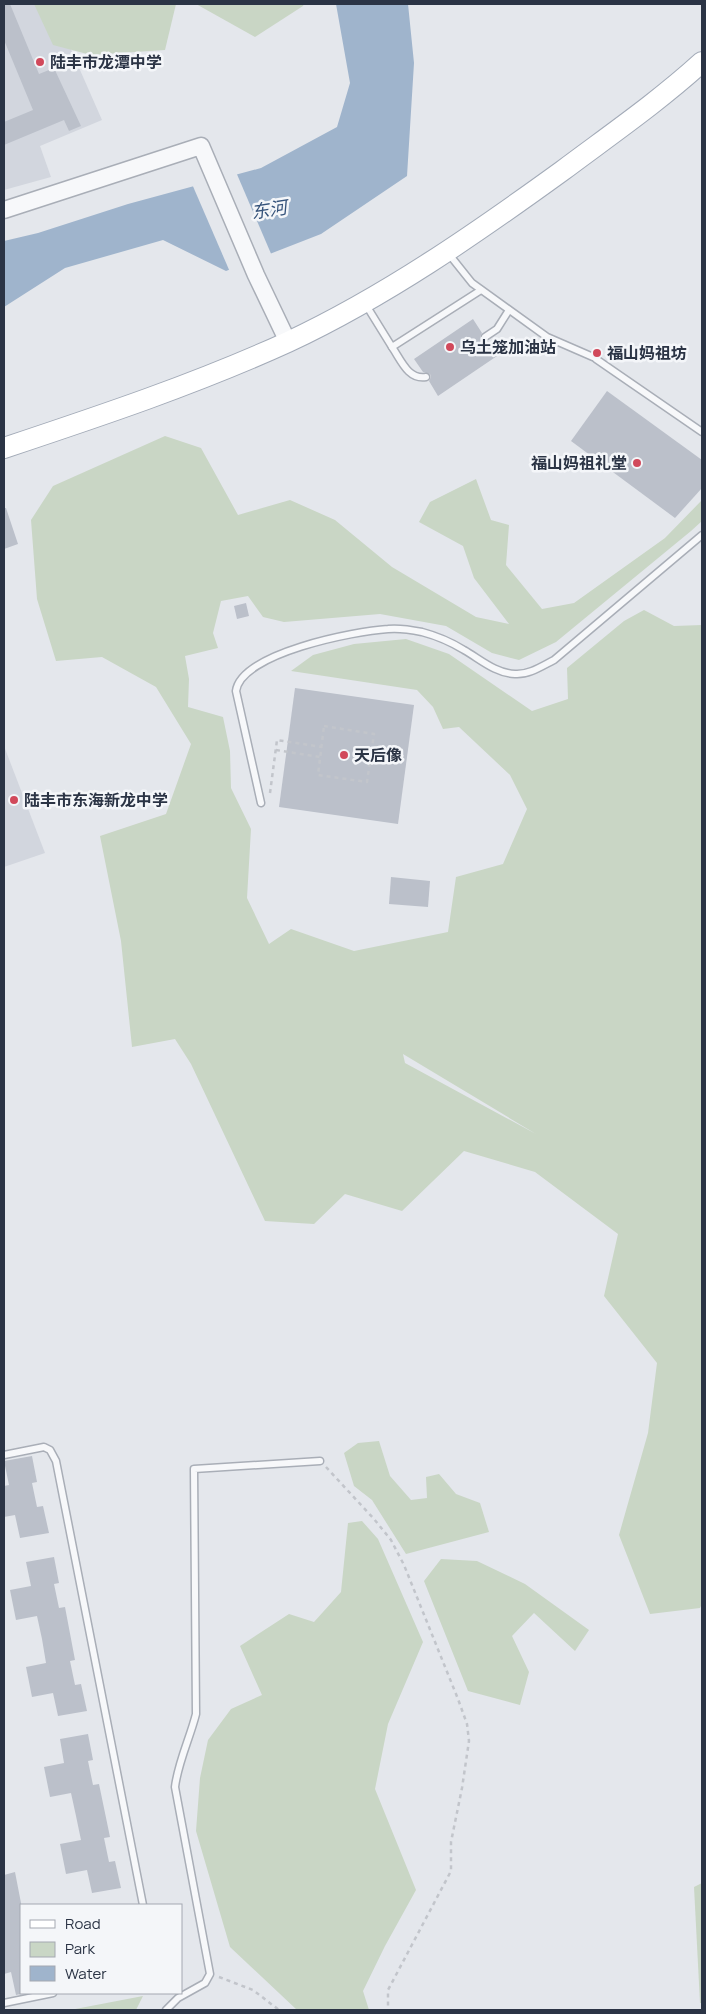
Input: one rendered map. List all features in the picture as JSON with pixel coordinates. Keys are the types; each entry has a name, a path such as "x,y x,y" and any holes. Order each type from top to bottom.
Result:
{"main road":[{"path":"4,448 144,402 288,342 364,302 478,232 670,91 702,62"},
{"path":"670,91 702,74"}],"street":[{"path":"4,210 201,146 256,275 288,342"}],"lane":[{"path":"448,252 472,283 547,337 594,358 702,432"},
{"path":"392,347 481,290"},
{"path":"364,302 409,373 416,377 426,377"},
{"path":"485,337 497,329 509,310"},
{"path":"261,800 236,690 237,683 243,676 260,664 284,652 328,638 390,629 422,632 446,640 501,672 516,674 533,671 554,660 702,534"},
{"path":"4,1455 44,1447 50,1450 56,1461 143,1904"},
{"path":"166,2010 178,1998 205,1983 210,1974 175,1787 176,1775 191,1735 196,1714 194,1469 320,1461"},
{"path":"4,2003 48,1994"}],"path":[{"path":"324,726 374,734 367,782 318,775 322,747 324,726"},
{"path":"261,800 270,796 277,740 322,747"},
{"path":"276,750 320,757"},
{"path":"320,1461 374,1519 396,1548 458,1699 467,1724 469,1740 451,1842 451,1871 388,1990 388,2010"},
{"path":"210,1974 253,1990 279,2010"}],"shaded area":[{"name":"陆丰市龙潭中学","path":"4,4 51,4 102,120 40,146 51,177 4,190"},
{"name":"陆丰市东海新龙中学","path":"4,746 45,853 4,867"}],"green space":[{"path":"34,4 176,4 165,50 91,55 53,45"},
{"path":"196,4 304,4 255,37"},
{"path":"165,436 201,448 238,515 290,500 335,520 392,567 476,617 509,624 474,578 463,546 419,522 430,502 476,479 491,520 509,525 506,565 542,609 574,603 665,538 702,500 702,521 691,531 556,642 519,660 492,653 446,626 380,614 284,622 263,617 248,596 221,601 213,633 218,648 185,656 189,679 188,707 223,717 230,751 231,788 251,829 247,898 269,944 291,929 354,951 448,932 456,877 503,864 527,809 510,775 459,727 443,729 433,707 417,690 291,671 313,655 354,644 406,639 449,654 532,711 568,699 567,668 624,621 644,610 674,626 702,625 702,1604 700,1608 650,1614 619,1535 648,1433 657,1363 604,1296 618,1234 535,1172 464,1151 402,1211 345,1194 314,1224 265,1221 191,1064 175,1039 132,1047 121,941 100,836 166,814 191,744 156,687 102,657 56,661 37,599 31,520 53,486","holes":["403,1054 536,1134 405,1063"]},
{"path":"379,1441 390,1476 411,1500 427,1498 426,1477 439,1474 456,1494 480,1503 489,1532 406,1554 372,1500 354,1486 344,1453 358,1443"},
{"path":"362,1521 378,1539 423,1642 388,1724 375,1789 416,1890 363,1991 369,2010 297,2010 230,1947 196,1831 200,1778 208,1740 231,1709 262,1695 240,1646 289,1614 314,1622 341,1592 348,1523"},
{"path":"441,1559 477,1561 525,1584 589,1630 575,1651 534,1613 512,1636 529,1672 520,1705 468,1691 424,1581"},
{"path":"702,1883 702,2003 700,2003 694,1887"},
{"path":"143,1996 136,2010 70,2010"}],"water":[{"name":"东河","path":"336,4 408,4 414,63 407,176 321,234 226,271 163,240 65,268 4,307 4,241 38,233 128,204 261,168 337,127 350,83"}],"pier":[{"path":"236,172 272,256 230,272 192,184"}],"building":[{"path":"4,4 10,4 39,74 54,68 81,126 69,131 64,120 4,145 4,122 33,110 4,40"},
{"path":"473,319 482,333 481,340 488,341 497,356 438,396 429,381 430,374 423,372 414,359"},
{"name":"福山妈祖礼堂","path":"607,391 702,460 702,488 675,518 571,441"},
{"path":"4,508 6,508 18,544 4,549"},
{"path":"246,603 249,616 237,619 234,606"},
{"path":"295,688 414,705 398,824 279,807"},
{"path":"391,877 430,881 428,907 389,904"},
{"path":"32,1456 37,1482 32,1483 37,1507 43,1506 49,1533 20,1538 15,1515 4,1517 4,1486 9,1485 4,1461"},
{"path":"54,1557 59,1583 54,1584 59,1608 65,1607 75,1660 70,1661 75,1685 81,1684 87,1711 58,1716 53,1693 32,1697 26,1667 46,1663 42,1639 37,1616 16,1620 10,1590 31,1586 26,1562"},
{"path":"88,1734 93,1760 88,1761 93,1785 99,1784 110,1837 104,1838 109,1862 115,1861 121,1888 92,1893 87,1870 66,1874 60,1844 81,1840 71,1793 50,1797 44,1767 64,1763 60,1739"},
{"path":"15,1872 21,1903 21,1994 16,1995 11,1972 4,1974 4,1875"}],"place":[{"name":"陆丰市龙潭中学","path":"40,62"},
{"name":"乌土笼加油站","path":"450,347"},
{"name":"福山妈祖坊","path":"597,353"},
{"name":"福山妈祖礼堂","path":"637,463"},
{"name":"天后像","path":"344,755"},
{"name":"陆丰市东海新龙中学","path":"14,800"}]}
